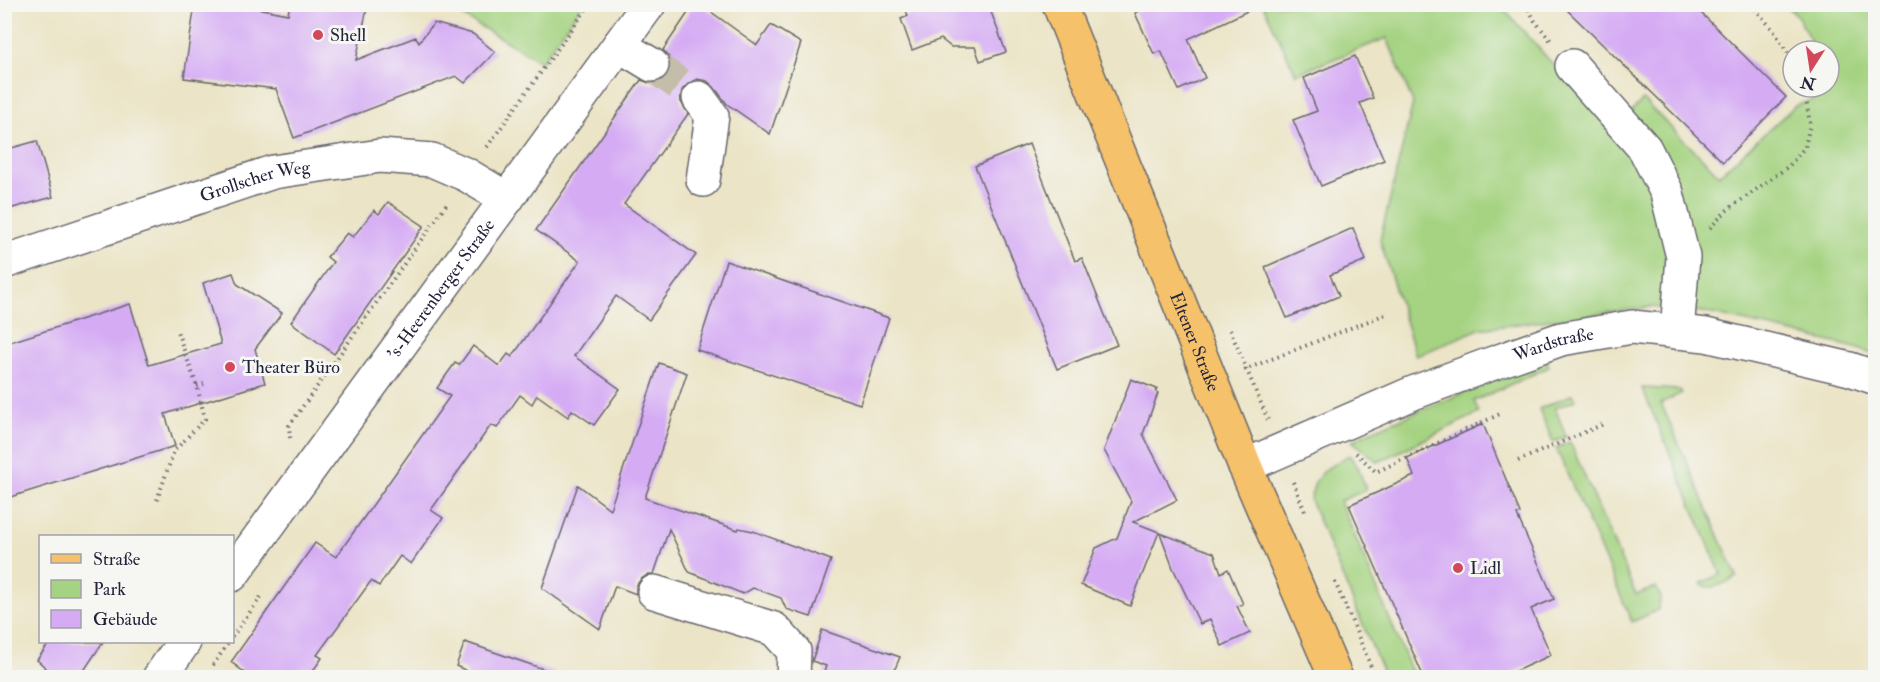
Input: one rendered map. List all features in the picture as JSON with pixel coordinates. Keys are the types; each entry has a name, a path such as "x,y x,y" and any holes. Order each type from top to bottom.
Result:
{"main road":[{"name":"Eltener Straße","path":"1059,4 1245,466 1336,678"}],"street":[{"name":"'s-Heerenberger Straße","path":"234,572 649,4"},
{"path":"620,45 652,65"},
{"path":"1572,66 1645,148 1667,193 1683,257 1677,332"},
{"path":"699,98 712,116 703,180"},
{"name":"Grollscher Weg","path":"4,262 273,172 380,156 432,160 467,175 507,199"},
{"name":"Wardstraße","path":"1245,466 1413,393 1561,339 1632,327 1718,338 1850,369 1875,378"},
{"path":"654,592 774,629 794,651 793,678"},
{"path":"159,678 183,643"}],"path":[{"path":"291,447 289,426 590,4"},
{"path":"1526,4 1535,21 1572,66"},
{"path":"1751,4 1781,42"},
{"path":"1683,257 1726,211 1790,166 1805,147 1810,124 1806,99"},
{"path":"1211,383 1386,314"},
{"path":"1226,321 1310,525"},
{"path":"157,500 174,451 205,419 197,386 177,331"},
{"path":"197,386 204,384"},
{"path":"1331,429 1376,472 1500,414"},
{"path":"1518,460 1606,423"},
{"path":"1332,576 1376,678"},
{"path":"210,669 228,643"}],"green space":[{"path":"582,4 541,62 458,13 424,5"},
{"path":"1263,5 1500,5 1612,130 1643,100 1719,175 1795,106 1815,99 1841,99 1841,39 1810,39 1798,17 1786,5 1875,5 1875,355 1856,348 1705,312 1650,307 1479,329 1416,356 1380,240 1413,103 1387,38 1296,74"},
{"path":"1547,358 1549,367 1474,401 1479,413 1378,462 1352,441 1367,433"},
{"path":"1642,388 1680,390 1682,393 1661,403 1737,577 1720,585 1706,587 1701,583 1721,574"},
{"path":"1573,394 1576,400 1555,408 1566,437 1553,442 1539,409"},
{"path":"1570,442 1636,595 1656,587 1661,597 1658,610 1632,622 1556,448"},
{"path":"1349,455 1358,467 1366,490 1340,501 1414,677 1385,677 1310,500 1315,482 1326,469"}],"building":[{"path":"195,4 236,4 288,14 290,4 368,4 356,60 416,37 419,42 434,23 473,34 495,52 465,83 456,76 294,138 276,89 184,78"},
{"path":"694,4 700,4 757,45 771,25 801,43 770,134 727,104 707,81 697,79 682,90 680,100 688,114 624,204 696,255 649,320 616,296 574,356 620,389 594,425 572,410 568,417 537,395 532,404 520,395 497,428 491,425 431,510 443,518 411,564 400,556 379,586 371,581 317,655 322,658 308,678 252,678 231,662 315,543 336,557 450,396 437,388 455,363 459,365 473,346 499,366 508,354 512,357 580,261 536,230 641,80 652,84 662,81 668,75 671,65 669,57 663,50"},
{"path":"904,4 988,4 1006,52 980,61 975,47 951,47 941,39 912,50 901,19 908,16"},
{"path":"1154,4 1262,4 1188,39 1205,78 1179,90 1161,51 1154,54 1135,13"},
{"path":"1561,4 1692,4 1781,92 1781,99 1784,99 1723,162"},
{"path":"1355,56 1373,98 1360,103 1384,160 1321,186 1293,120 1317,111 1304,78"},
{"path":"37,141 53,197 9,209 4,194 4,150"},
{"path":"1029,144 1075,261 1082,258 1117,345 1057,369 975,166"},
{"path":"388,202 424,226 334,354 291,322 333,262 327,257 347,233 353,237 374,210 379,214"},
{"path":"1353,228 1366,260 1330,275 1339,296 1287,318 1265,267"},
{"path":"726,261 889,318 860,404 697,350"},
{"path":"233,273 237,284 282,313 255,349 265,383 165,414 175,446 4,499 4,344 130,304 149,365 221,344 203,283"},
{"path":"659,363 687,373 645,498 738,530 739,528 753,531 831,560 811,617 786,609 781,598 753,588 743,594 689,572 669,529 654,574 641,579 636,586 636,594 615,586 600,629 542,588 578,485 610,509"},
{"path":"1131,379 1157,389 1158,393 1143,434 1177,500 1133,522 1159,532 1130,606 1081,585 1096,548 1117,538 1131,501 1104,450"},
{"name":"Lidl","path":"1483,424 1520,513 1517,515 1554,599 1531,609 1551,655 1500,678 1424,678 1349,505 1414,476 1407,458"},
{"path":"1160,533 1214,553 1221,573 1228,569 1243,604 1237,606 1250,633 1222,646 1210,619 1200,624 1173,568"},
{"path":"822,630 900,657 891,678 822,678 826,666 812,661"},
{"path":"465,642 555,673 554,678 469,678 467,671 456,666"},
{"path":"49,643 102,643 79,678 38,678 45,667 37,660"}],"tunnel":[{"path":"652,65 699,98"}],"place":[{"name":"Shell","path":"318,35"},
{"name":"Theater Büro","path":"230,367"},
{"name":"Lidl","path":"1458,568"}]}
